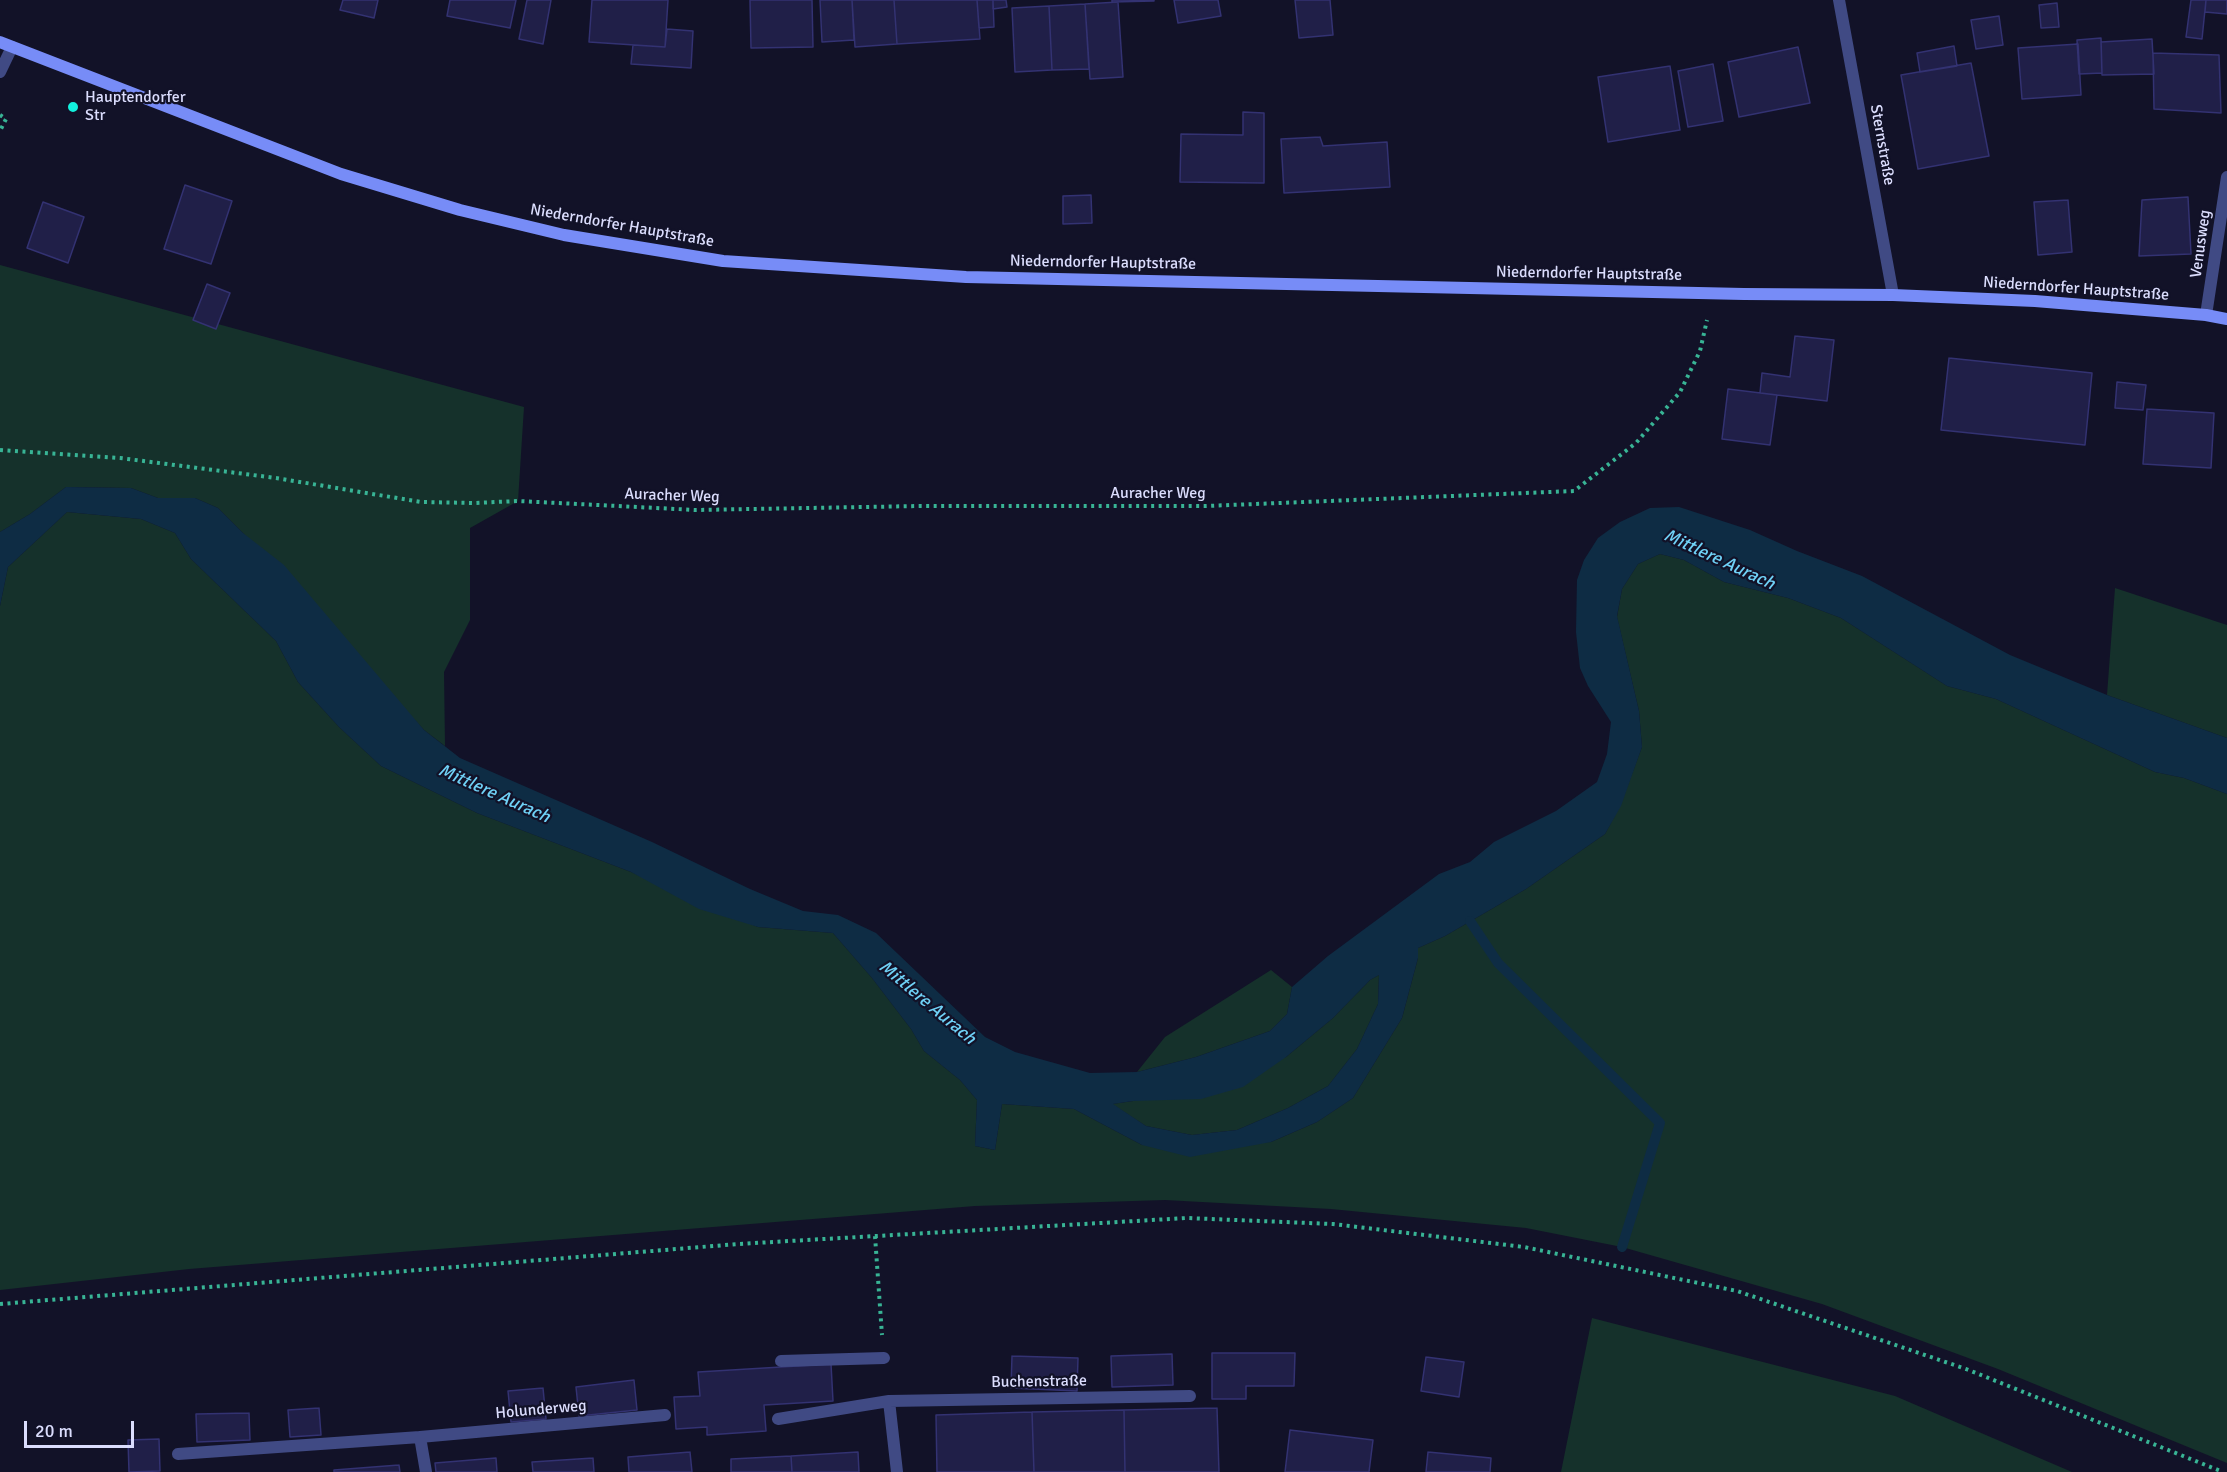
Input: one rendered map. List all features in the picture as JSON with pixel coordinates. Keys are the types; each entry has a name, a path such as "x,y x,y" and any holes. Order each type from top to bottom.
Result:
{"street":[{"name":"Sternstraße","path":"1839,0 1893,295"},
{"name":"Niederndorfer Hauptstraße","path":"0,42 341,174 460,210 564,235 723,261 966,277 1732,294 1893,295 2035,301 2206,315 2227,319"},
{"path":"0,72 12,47"},
{"name":"Venusweg","path":"2206,315 2227,177"},
{"path":"781,1361 884,1358"},
{"name":"Buchenstraße","path":"778,1419 889,1401 1190,1396"},
{"path":"889,1401 897,1472"},
{"name":"Holunderweg","path":"178,1454 420,1437 665,1415"},
{"path":"420,1437 426,1472"}],"path":[{"path":"0,115 6,119 0,131"},
{"name":"Auracher Weg","path":"0,450 142,461 276,478 421,502 518,501 696,510 920,506 1206,506 1574,491 1636,443 1680,392 1700,351 1707,320"},
{"path":"0,1304 738,1244 1187,1218 1333,1224 1524,1248 1737,1291 1966,1369 2223,1472"},
{"path":"875,1236 884,1358"}],"green space":[{"path":"0,265 524,407 518,501 470,528 470,620 444,672 445,746 424,730 218,508 195,498 158,498 131,488 66,487 30,514 0,532"},
{"path":"67,512 141,519 175,533 191,559 276,641 298,682 339,727 381,766 477,813 631,872 758,927 833,933 872,978 911,1029 924,1051 960,1080 977,1100 975,1146 995,1150 1002,1104 1074,1109 1142,1145 1271,1142 1317,1122 1353,1098 1402,1018 1418,958 1418,948 1445,936 1526,889 1605,834 1620,806 1642,747 1639,711 1617,617 1622,589 1638,564 1660,554 1684,560 1724,582 1788,598 1841,618 1947,686 1996,699 2155,772 2184,778 2227,794 2227,1463 1998,1369 1822,1304 1622,1247 1526,1228 1331,1209 1165,1200 975,1206 189,1269 0,1290 0,606 8,567"},
{"path":"2115,588 2227,625 2227,738 2107,695"},
{"path":"1271,970 1292,987 1287,1014 1270,1031 1196,1057 1137,1072 1165,1037"},
{"path":"1379,975 1378,1004 1357,1049 1328,1086 1288,1108 1237,1130 1192,1135 1146,1126 1112,1104 1133,1101 1286,1057 1333,1018 1370,980"},
{"path":"1592,1318 1895,1396 2072,1472 1561,1472"}],"water":[{"name":"Mittlere Aurach","path":"66,487 131,488 158,498 195,498 218,508 243,533 284,565 424,730 460,758 652,842 750,889 803,911 838,915 876,933 985,1037 1015,1052 1090,1073 1137,1072 1196,1057 1270,1031 1287,1014 1292,987 1328,956 1439,874 1470,862 1494,842 1556,811 1597,782 1607,754 1611,722 1588,686 1580,668 1576,632 1577,580 1584,560 1598,538 1620,522 1650,508 1679,507 1750,530 1862,576 2010,655 2107,695 2227,738 2227,794 2184,778 2155,772 1996,699 1947,686 1841,618 1788,598 1724,582 1684,560 1660,554 1638,564 1622,589 1617,616 1639,711 1642,747 1621,806 1605,834 1526,889 1445,936 1418,948 1418,958 1402,1018 1353,1098 1317,1122 1271,1142 1190,1157 1142,1145 1074,1109 1002,1104 995,1150 975,1146 977,1100 960,1080 924,1051 911,1029 872,978 833,933 758,927 699,909 631,872 477,813 381,766 339,727 298,682 276,641 191,559 175,533 141,519 67,512 8,567 0,606 0,532 30,514","holes":["1379,975 1378,1004 1357,1049 1328,1086 1288,1108 1237,1130 1192,1135 1146,1126 1113,1104 1133,1101 1201,1099 1243,1087 1286,1057 1333,1018 1370,980"]}],"building":[{"path":"343,0 378,0 374,18 340,10"},
{"path":"450,0 516,0 510,28 447,16"},
{"path":"527,0 551,0 543,44 519,39"},
{"path":"592,0 668,0 665,47 589,42"},
{"path":"750,0 812,0 813,47 751,48"},
{"path":"820,0 852,0 854,40 822,42"},
{"path":"852,0 894,0 897,44 855,47"},
{"path":"894,0 977,0 980,39 897,44"},
{"path":"977,0 993,0 994,27 979,28"},
{"path":"993,0 1006,0 1007,7 993,9"},
{"path":"1112,0 1154,0 1154,1 1112,2"},
{"path":"1174,0 1218,0 1221,16 1178,23"},
{"path":"1295,0 1330,0 1333,35 1299,38"},
{"path":"2191,0 2206,0 2202,39 2186,37"},
{"path":"2206,0 2227,0 2227,14 2205,12"},
{"path":"1118,2 1123,77 1090,79 1085,4"},
{"path":"2057,3 2059,27 2041,28 2039,5"},
{"path":"1085,4 1089,69 1052,70 1049,6"},
{"path":"1049,6 1052,70 1015,72 1012,8"},
{"path":"1999,16 2003,45 1976,49 1971,20"},
{"path":"667,29 693,31 691,68 631,64 633,45 665,47"},
{"path":"2101,38 2102,73 2079,74 2077,40"},
{"path":"2152,39 2154,74 2102,75 2101,42"},
{"path":"2078,44 2081,95 2022,99 2018,48"},
{"path":"1954,46 1957,66 1920,72 1917,53"},
{"path":"1798,47 1810,103 1739,117 1728,62"},
{"path":"2153,53 2219,55 2221,113 2154,109"},
{"path":"1971,63 1989,156 1918,169 1901,75"},
{"path":"1713,64 1723,121 1688,127 1678,71"},
{"path":"1670,66 1680,130 1608,142 1598,77"},
{"path":"1243,112 1264,113 1264,183 1180,182 1181,134 1243,135"},
{"path":"1320,137 1323,146 1387,142 1390,187 1284,193 1281,139"},
{"path":"185,185 232,201 211,264 164,249"},
{"path":"1091,195 1092,223 1063,224 1063,196"},
{"path":"2188,197 2191,254 2139,256 2142,200"},
{"path":"2068,200 2072,252 2038,255 2034,202"},
{"path":"43,202 84,217 68,263 27,248"},
{"path":"207,284 230,293 216,329 193,320"},
{"path":"1795,336 1834,340 1827,401 1760,393 1762,373 1790,377"},
{"path":"1949,358 2092,373 2085,445 1941,430"},
{"path":"2117,382 2146,385 2143,410 2115,408"},
{"path":"1728,389 1777,395 1770,445 1722,439"},
{"path":"2147,409 2214,413 2211,468 2143,464"},
{"path":"1212,1353 1295,1353 1294,1386 1246,1386 1246,1399 1212,1399"},
{"path":"1172,1354 1173,1385 1112,1387 1111,1356"},
{"path":"1012,1356 1078,1358 1077,1391 1011,1388"},
{"path":"1426,1357 1464,1362 1459,1397 1421,1391"},
{"path":"831,1364 833,1401 764,1405 766,1431 707,1435 707,1427 676,1429 674,1397 700,1396 698,1372"},
{"path":"634,1380 637,1410 579,1416 576,1387"},
{"path":"543,1388 546,1419 511,1422 508,1391"},
{"path":"319,1408 321,1435 290,1437 288,1410"},
{"path":"1217,1408 1219,1472 1125,1472 1124,1410"},
{"path":"1124,1410 1125,1472 1034,1472 1032,1412"},
{"path":"1032,1412 1034,1472 937,1472 936,1415"},
{"path":"249,1413 250,1440 197,1442 196,1414"},
{"path":"1290,1430 1373,1440 1369,1472 1285,1472"},
{"path":"159,1439 160,1471 129,1472 128,1440"},
{"path":"690,1452 692,1472 629,1472 628,1457"},
{"path":"858,1452 859,1472 792,1472 791,1456"},
{"path":"1428,1452 1491,1458 1490,1472 1426,1472"},
{"path":"791,1456 792,1472 731,1472 731,1459"},
{"path":"496,1458 497,1472 436,1472 435,1463"},
{"path":"593,1458 594,1472 533,1472 532,1462"},
{"path":"399,1465 400,1472 334,1472 334,1470"}],"waterway":[{"path":"1470,921 1498,963 1660,1123 1622,1247"}],"place":[{"name":"Hauptendorfer Str","path":"73,107"}]}
